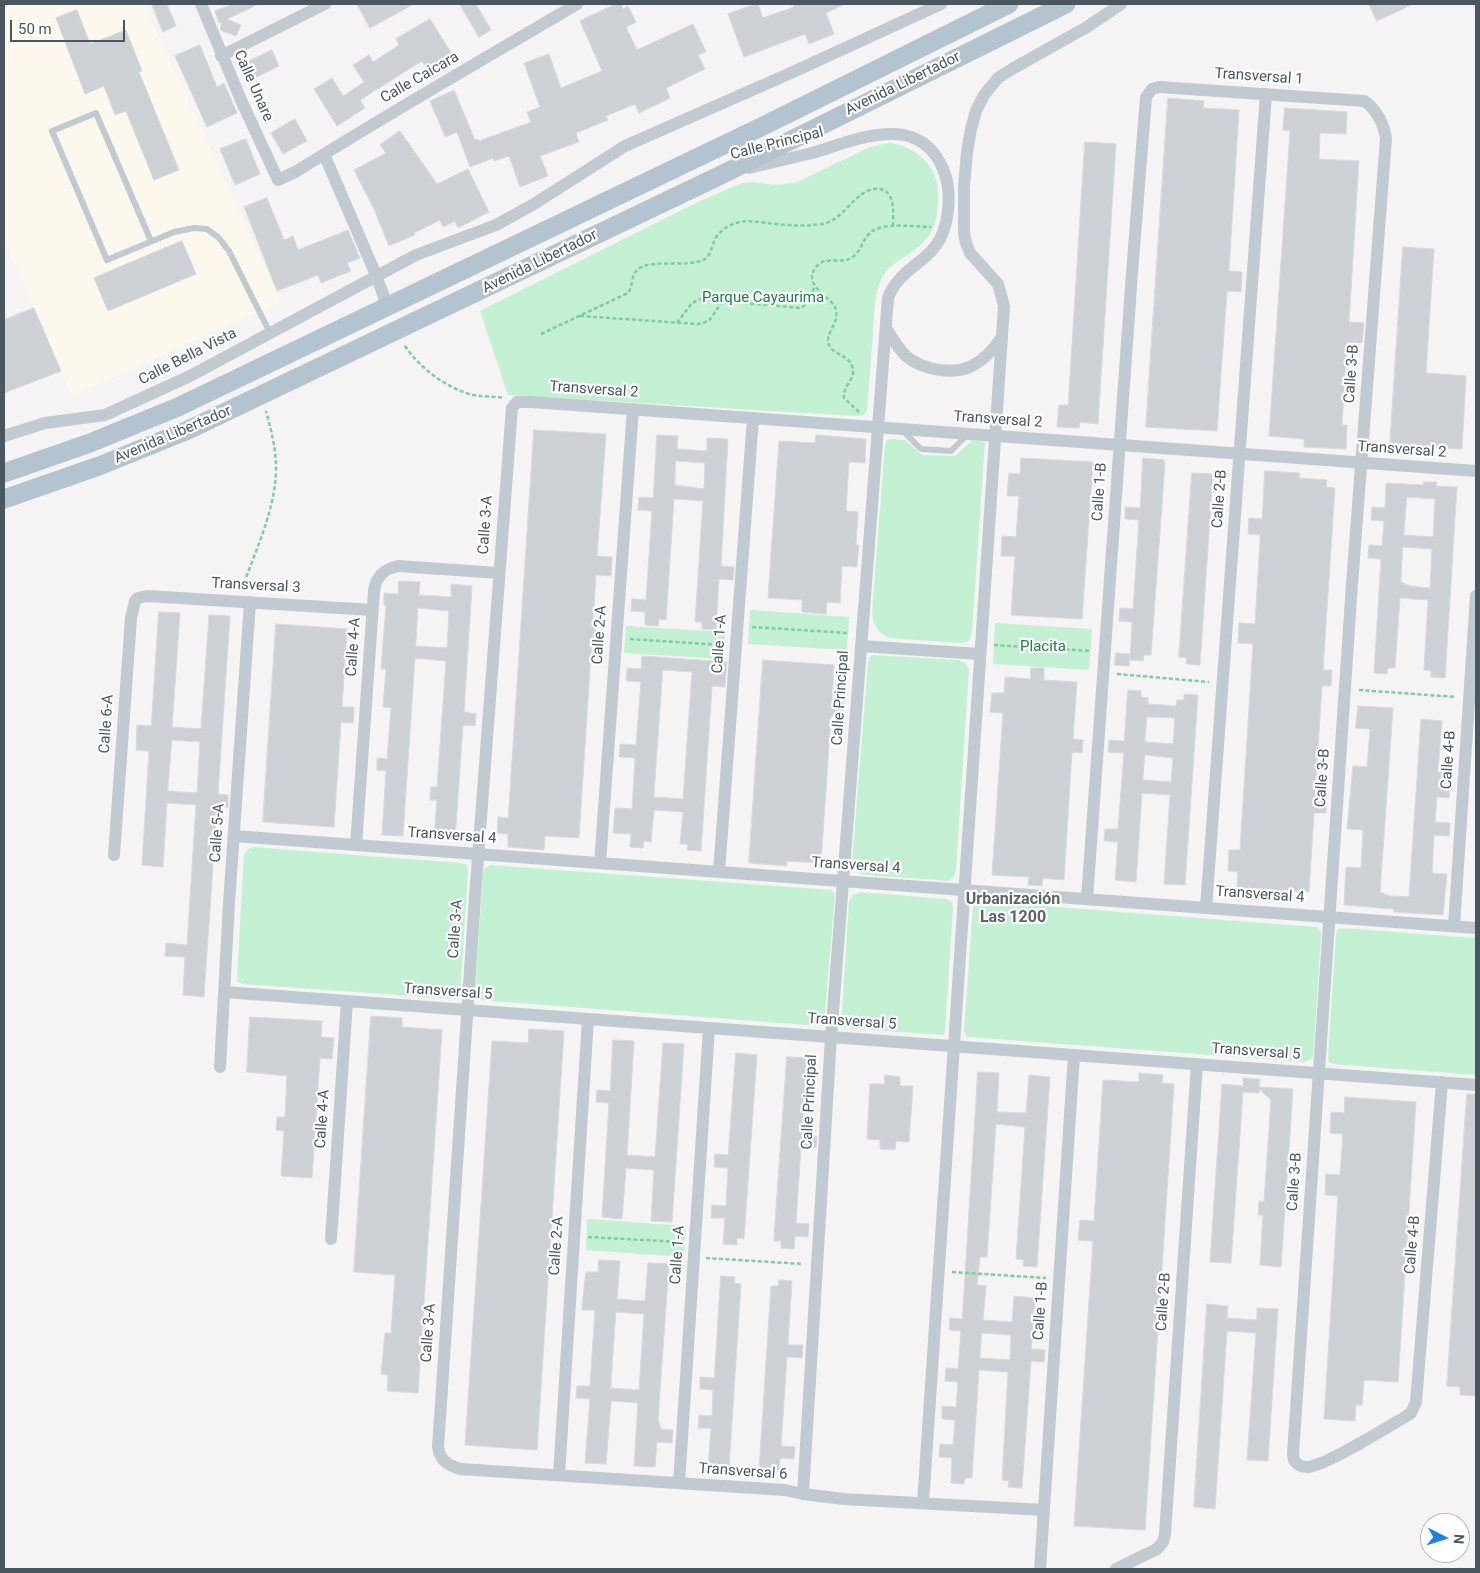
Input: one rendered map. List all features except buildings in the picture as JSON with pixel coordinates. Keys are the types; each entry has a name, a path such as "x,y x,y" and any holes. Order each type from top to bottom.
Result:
{"main road":[{"name":"Avenida Libertador","path":"4,473 108,436 178,407 388,308 1009,4"},
{"name":"Avenida Libertador","path":"4,499 99,466 170,438 721,175 1066,4"},
{"path":"388,308 396,331"}],"street":[{"name":"Calle Unare","path":"201,4 222,56 278,180"},
{"path":"222,56 325,4"},
{"name":"Calle Caicara","path":"278,180 297,171 414,99 577,4"},
{"path":"376,275 416,255 496,225 534,204 625,146 941,4"},
{"path":"922,1503 1004,306 998,284 970,253 966,244 964,233 964,187 971,129 976,111 984,95 998,78 1087,27 1120,4"},
{"name":"Transversal 1","path":"1152,89 1159,87 1364,101"},
{"name":"Calle 1-B","path":"1087,899 1145,104 1148,92 1152,89"},
{"name":"Calle 2-B","path":"1206,908 1266,94"},
{"name":"Calle 3-B","path":"1364,101 1373,107 1386,132 1386,138 1345,688 1294,1460 1297,1464 1309,1467 1325,1462 1405,1417 1414,1409"},
{"name":"Calle Principal","path":"721,175 882,135 906,136 918,140 929,147 939,159 946,174 948,198 944,227 937,244 930,253 906,272 892,287 888,298 831,1037 803,1494"},
{"path":"324,154 376,275 388,308"},
{"name":"Calle Bella Vista","path":"4,436 45,423 100,416 190,376 376,275"},
{"path":"886,328 896,345 907,357 922,365 941,371 956,372 967,369 993,350 1002,337"},
{"name":"Transversal 2","path":"517,402 1476,472"},
{"name":"Calle 3-A","path":"442,1460 438,1447 478,854 511,413 513,406 517,402"},
{"name":"Calle 2-A","path":"600,863 633,409"},
{"path":"100,416 108,436"},
{"name":"Calle 1-A","path":"719,872 753,418"},
{"name":"Calle 4-A","path":"356,845 372,610 377,579 385,570 406,566 499,573"},
{"name":"Transversal 3","path":"138,598 147,596 372,610"},
{"name":"Calle 4-B","path":"1454,926 1476,596"},
{"name":"Calle 6-A","path":"114,855 132,618 133,608 138,598"},
{"name":"Calle 5-A","path":"220,1067 234,836 244,602"},
{"path":"862,640 980,649"},
{"name":"Transversal 4","path":"234,836 1476,928"},
{"name":"Transversal 5","path":"225,992 1476,1085"},
{"name":"Calle 4-A","path":"331,1239 347,1001"},
{"name":"Calle 2-A","path":"559,1476 588,1019"},
{"name":"Calle 1-A","path":"679,1483 709,1028"},
{"name":"Calle 1-B","path":"1040,1569 1074,1055"},
{"name":"Calle 2-B","path":"1116,1569 1157,1549 1163,1542 1197,1064"},
{"name":"Calle 4-B","path":"1414,1409 1442,1082"},
{"name":"Transversal 6","path":"442,1460 460,1469 785,1490 844,1499 1044,1510"}],"lane":[{"path":"151,241 96,113 52,132 107,260 174,232 194,228 207,229 227,246 270,333"},
{"path":"901,429 921,449 950,451 968,434"}],"path":[{"path":"541,334 628,293 636,272 641,268 657,264 703,260 709,254 719,233 738,222 798,225 827,223 837,217 860,196 874,189 879,189 883,190 891,198 893,204 893,226"},
{"path":"677,323 696,300 800,308 810,300 814,285 814,270 818,265 829,260 851,258 857,253 868,235 875,228 893,226 944,227"},
{"path":"814,285 818,292 830,301 836,311 835,322 827,340 830,347 846,358 852,367 852,378 845,391 844,398 878,427"},
{"path":"579,316 698,324 707,322 722,302"},
{"path":"396,331 406,348 443,382 474,395 506,398 517,402"},
{"path":"244,602 269,511 274,490 276,468 274,438 262,395"},
{"path":"738,626 862,640"},
{"path":"616,638 736,646"},
{"path":"980,649 1105,651"},
{"path":"1103,673 1222,683"},
{"path":"1345,688 1469,698"},
{"path":"574,1236 695,1243"},
{"path":"694,1258 817,1265"},
{"path":"938,1271 1060,1279"}],"shaded area":[{"path":"4,4 144,4 281,302 72,396 4,239"}],"green space":[{"name":"Parque Cayaurima","path":"889,143 914,151 928,164 937,183 938,207 935,224 929,236 892,266 879,285 874,310 867,410 864,415 855,416 508,395 480,311 698,202 742,183 752,182 774,185 795,183 870,147"},
{"path":"887,440 905,440 922,455 951,456 955,456 973,440 985,442 972,632 967,642 890,638 879,631 874,621 872,612 885,445"},
{"path":"750,610 849,617 847,650 748,644"},
{"name":"Placita","path":"995,623 1092,629 1089,670 993,664"},
{"path":"626,626 725,632 723,659 624,653"},
{"path":"873,655 958,660 965,663 969,669 956,870 954,876 949,881 864,875 856,872 854,868 852,862 868,663 869,658"},
{"path":"252,847 467,865 460,995 458,998 242,984 238,982 244,855"},
{"path":"490,865 832,890 835,894 824,1024 820,1026 478,1000 475,995 483,873 484,869"},
{"path":"861,892 946,899 952,902 945,1032 943,1035 841,1027 849,901 853,895"},
{"path":"978,901 1317,927 1321,935 1313,1058 1305,1062 967,1037 964,1031 973,906"},
{"path":"1338,929 1476,938 1476,1075 1333,1064 1329,1062 1336,934"},
{"path":"587,1219 686,1226 684,1257 586,1250"}],"district":[{"name":"Urbanización Las 1200","path":"1013,909"}]}
